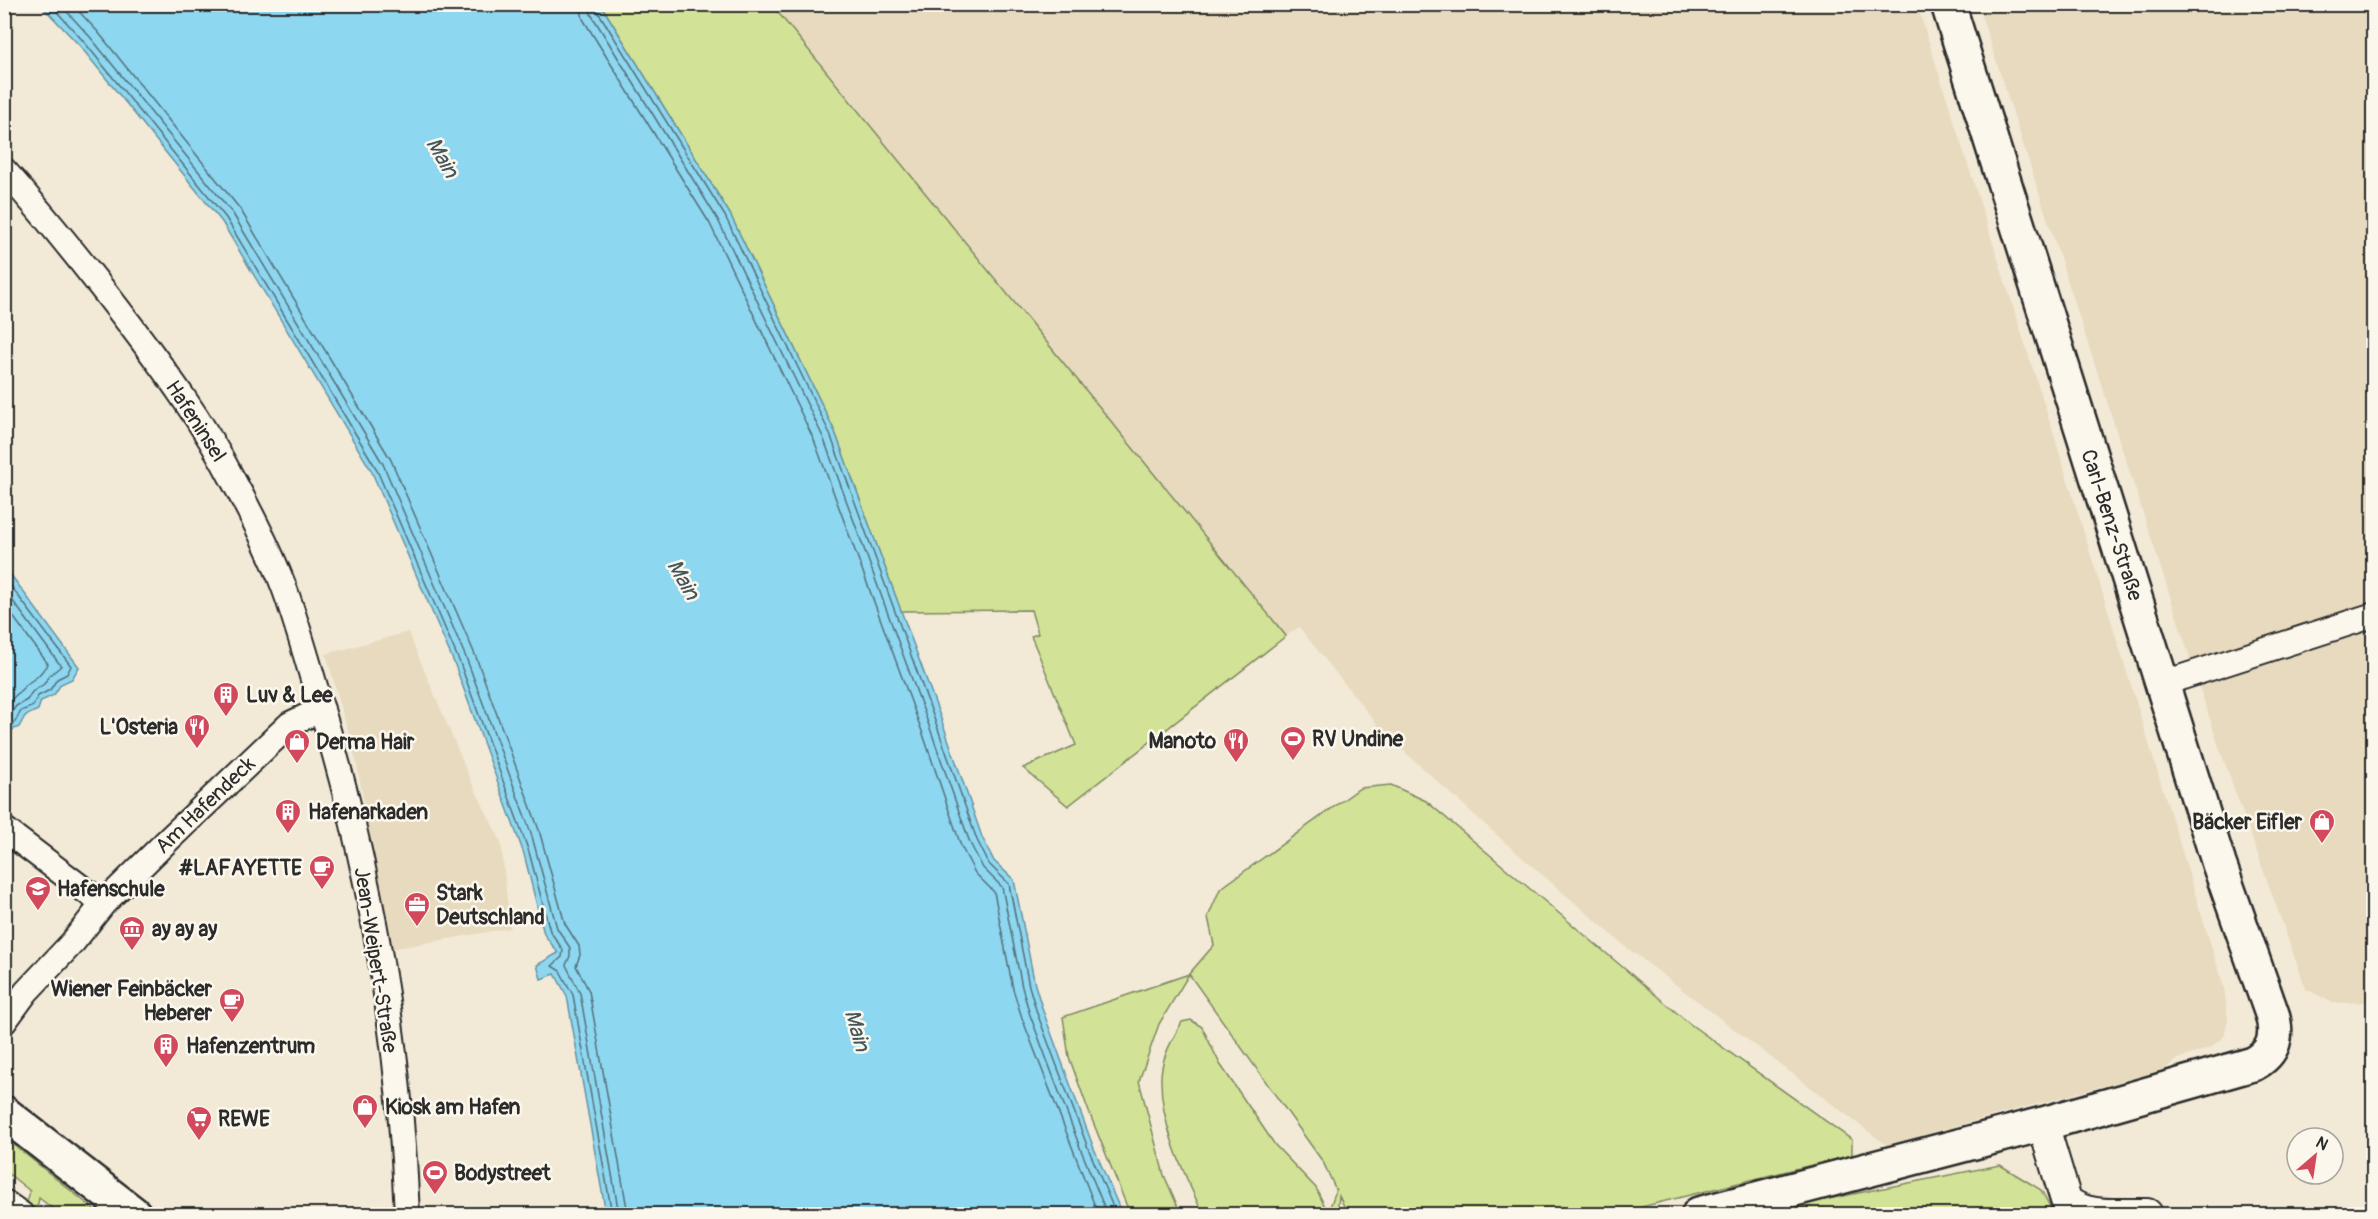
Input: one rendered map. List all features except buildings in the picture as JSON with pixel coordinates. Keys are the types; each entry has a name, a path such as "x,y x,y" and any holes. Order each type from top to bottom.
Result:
{"main road":[{"name":"Carl-Benz-Straße","path":"1948,4 2219,864 2272,1014 2275,1030 2273,1045 2266,1056 2253,1064 2043,1124"},
{"path":"4,1113 134,1215"},
{"path":"1699,1215 2043,1124"}],"street":[{"name":"Hafeninsel","path":"4,171 80,260 141,339 209,437 252,517 284,587 322,709"},
{"path":"2162,684 2373,615"},
{"name":"Am Hafendeck","path":"4,1022 26,992 73,942 103,904 290,724 322,709"},
{"name":"Jean-Weipert-Straße","path":"322,709 342,781 379,949 400,1125 407,1215"},
{"path":"4,829 103,904"},
{"path":"2043,1124 2066,1200 2074,1207 2089,1212 2147,1215"},
{"path":"4,1202 21,1215"}],"shaded area":[{"path":"772,5 1917,5 2053,432 2224,988 2228,1019 2224,1036 2210,1048 2177,1059 2165,1069 1886,1145 1625,946 1509,846 1385,734 1299,627 1286,636"},
{"path":"1978,5 2373,5 2373,1002 2333,1003 2306,989 2217,741"},
{"path":"408,632 471,781 501,842 510,928 391,949 356,760 326,654"}],"green space":[{"path":"601,5 772,5 1286,636 1068,806 1023,768 1076,745 1031,636 1038,634 1031,610 901,611 835,432 730,214"},
{"path":"1391,785 1426,801 1690,1024 1852,1140 1852,1155 1613,1214 1348,1214 1339,1196 1337,1214 1203,1214 1174,1148 1164,1113 1162,1096 1161,1071 1165,1056 1182,1022 1191,1020 1202,1027 1220,1064 1275,1145 1316,1188 1328,1213 1336,1190 1323,1162 1189,974 1214,945 1208,917 1220,889 1360,788"},
{"path":"1189,974 1159,1024 1139,1081 1164,1175 1181,1214 1130,1214 1069,1057 1063,1017"},
{"path":"4,1137 100,1214 60,1214 39,1198 36,1213 26,1206 30,1191 5,1171"},
{"path":"2000,1165 2041,1190 2054,1214 1752,1214"}],"water":[{"name":"Main","path":"41,5 601,5 730,214 835,432 944,727 982,837 994,861 1014,880 1035,985 1043,1011 1093,1146 1122,1214 606,1214 567,996 555,974 541,979 537,965 558,953 544,934 524,854 455,665 371,470 222,222 80,46"},
{"path":"5,567 79,667 72,679 61,684 54,695 41,701 38,710 25,716 19,727 8,732 5,740"}],"place":[{"name":"Luv & Lee","path":"226,718"},
{"name":"L'Osteria","path":"197,750"},
{"name":"RV Undine","path":"1293,762"},
{"name":"Manoto","path":"1236,764"},
{"name":"Derma Hair","path":"297,765"},
{"name":"Hafenarkaden","path":"288,835"},
{"name":"Bäcker Eifler","path":"2322,845"},
{"name":"#LAFAYETTE","path":"322,891"},
{"name":"Hafenschule","path":"38,912"},
{"name":"Stark Deutschland","path":"417,928"},
{"name":"ay ay ay","path":"132,952"},
{"name":"Wiener Feinbäcker Heberer","path":"232,1024"},
{"name":"Hafenzentrum","path":"166,1069"},
{"name":"Kiosk am Hafen","path":"365,1130"},
{"name":"REWE","path":"199,1142"},
{"name":"Bodystreet","path":"435,1196"}]}
